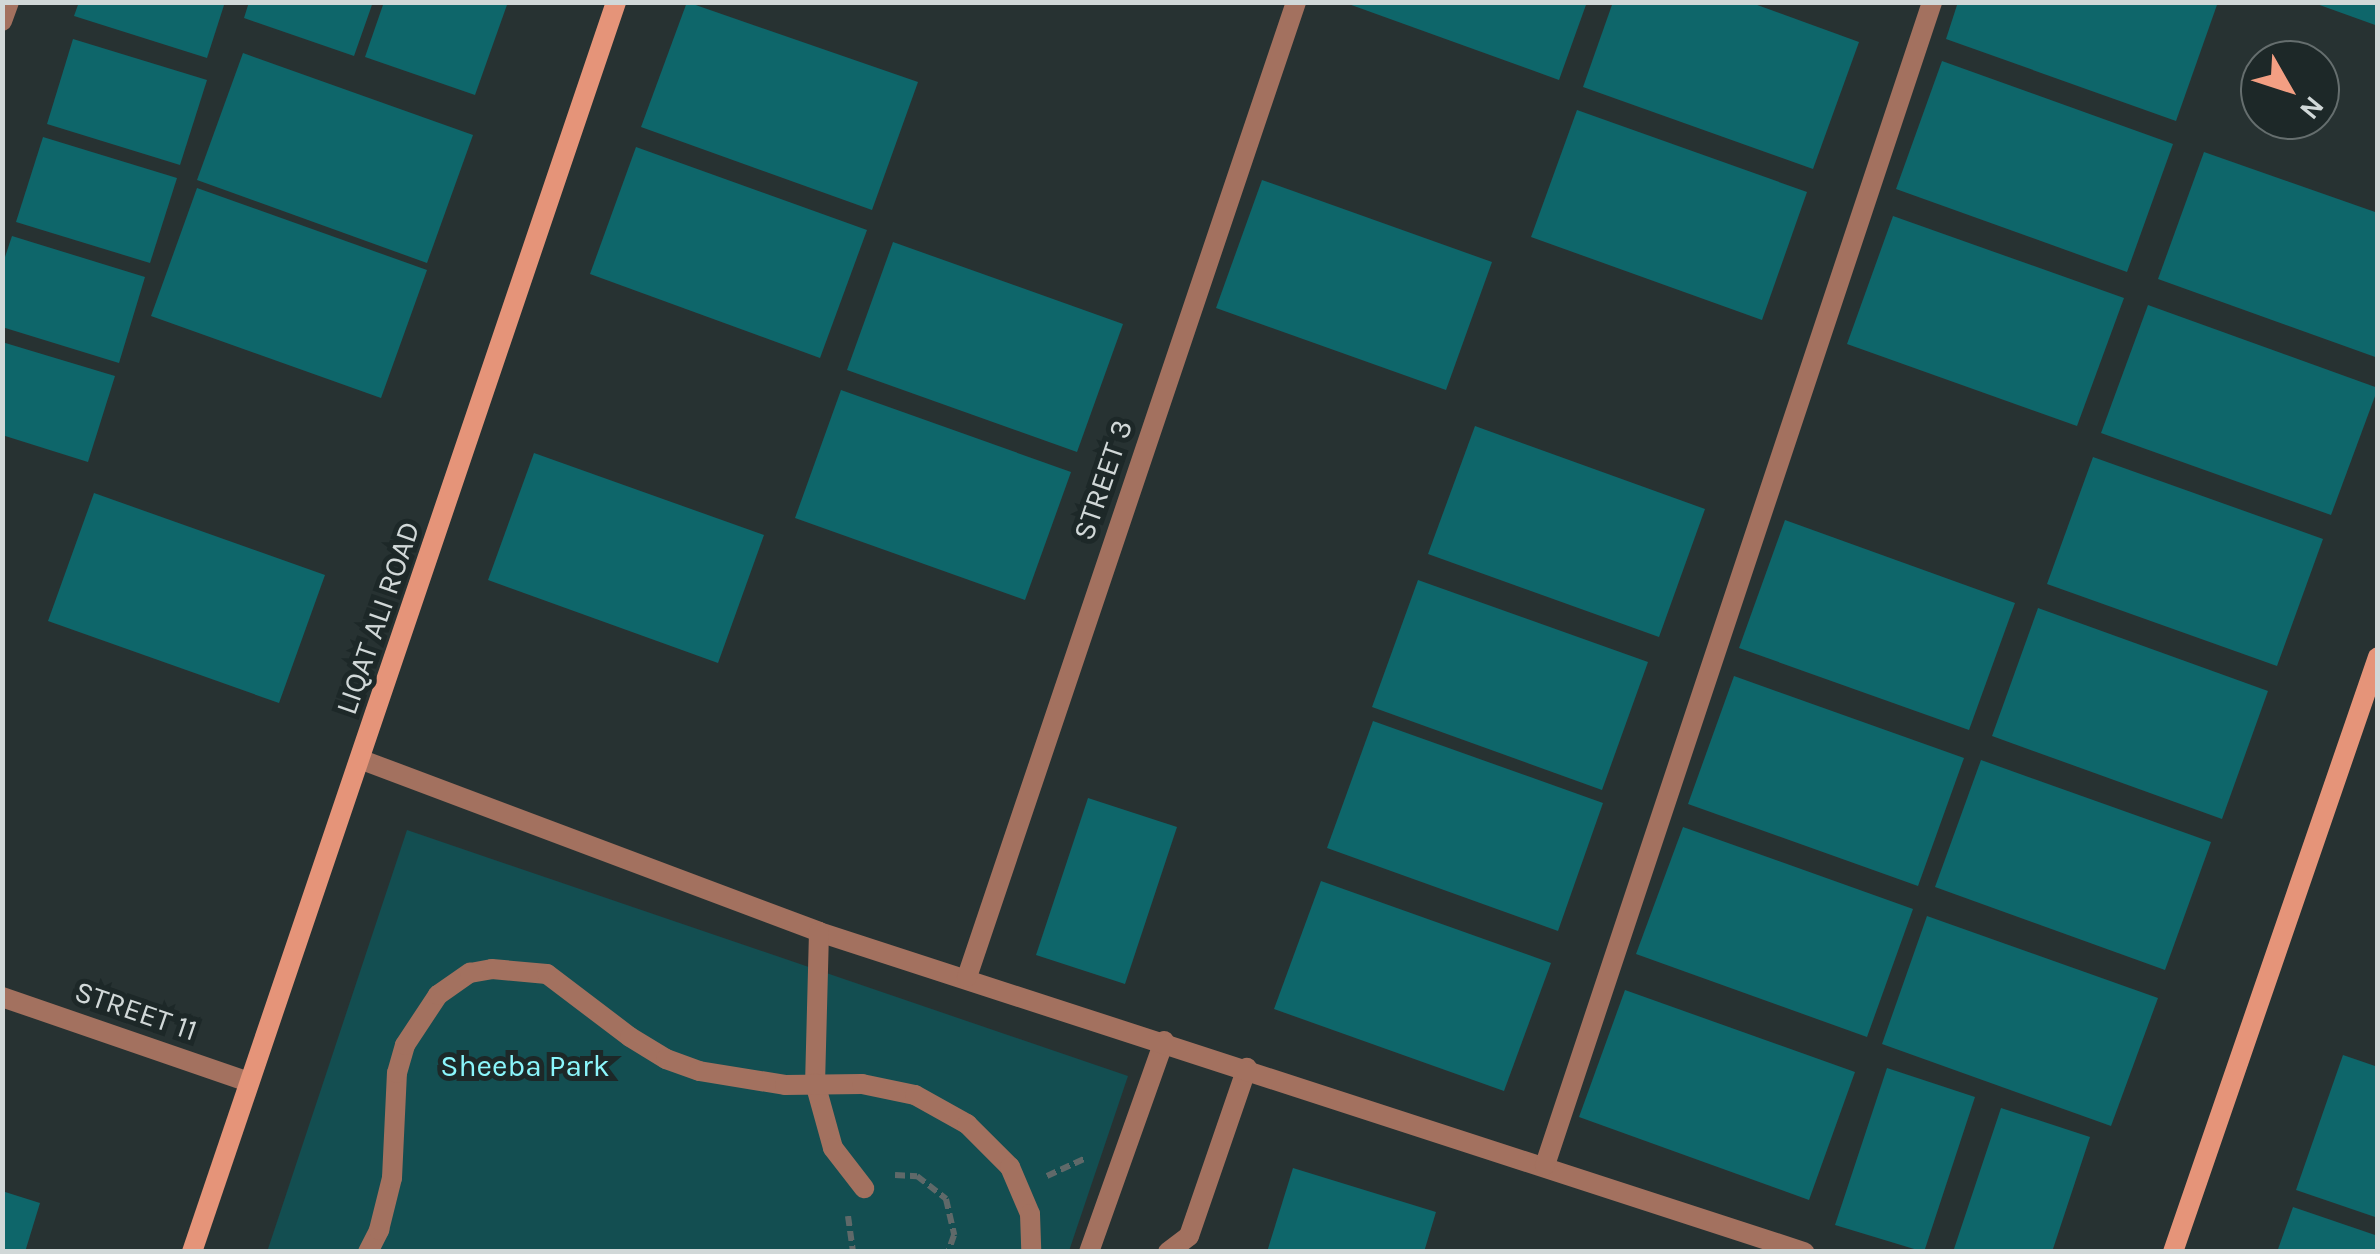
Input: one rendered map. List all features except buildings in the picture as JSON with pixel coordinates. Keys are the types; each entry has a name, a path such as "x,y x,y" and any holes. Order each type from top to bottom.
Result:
{"street":[{"path":"2,20 9,2"},
{"name":"LIQAT ALI ROAD","path":"192,1252 616,2"},
{"name":"STREET 3","path":"967,977 1296,2"},
{"path":"1545,1164 1932,2"},
{"path":"2173,1252 2378,656"},
{"path":"362,760 818,932 1545,1164 1804,1252"},
{"path":"818,932 815,1084 832,1148 872,1183"},
{"path":"368,1252 392,1178 396,1073 405,1045 438,995 470,973 492,969 547,974 630,1037 666,1059 699,1071 754,1082 862,1084 915,1095 967,1124 1010,1167 1030,1214 1031,1252"},
{"name":"STREET 11","path":"2,997 249,1082"},
{"path":"1090,1252 1164,1041"},
{"path":"1168,1252 1189,1236 1246,1068"}],"path":[{"path":"1019,1188 1096,1154 1120,1163"},
{"path":"872,1183 917,1176 946,1199 954,1235 948,1252"}],"green space":[{"name":"Sheeba Park","path":"407,830 1128,1076 1069,1251 267,1252"}]}
